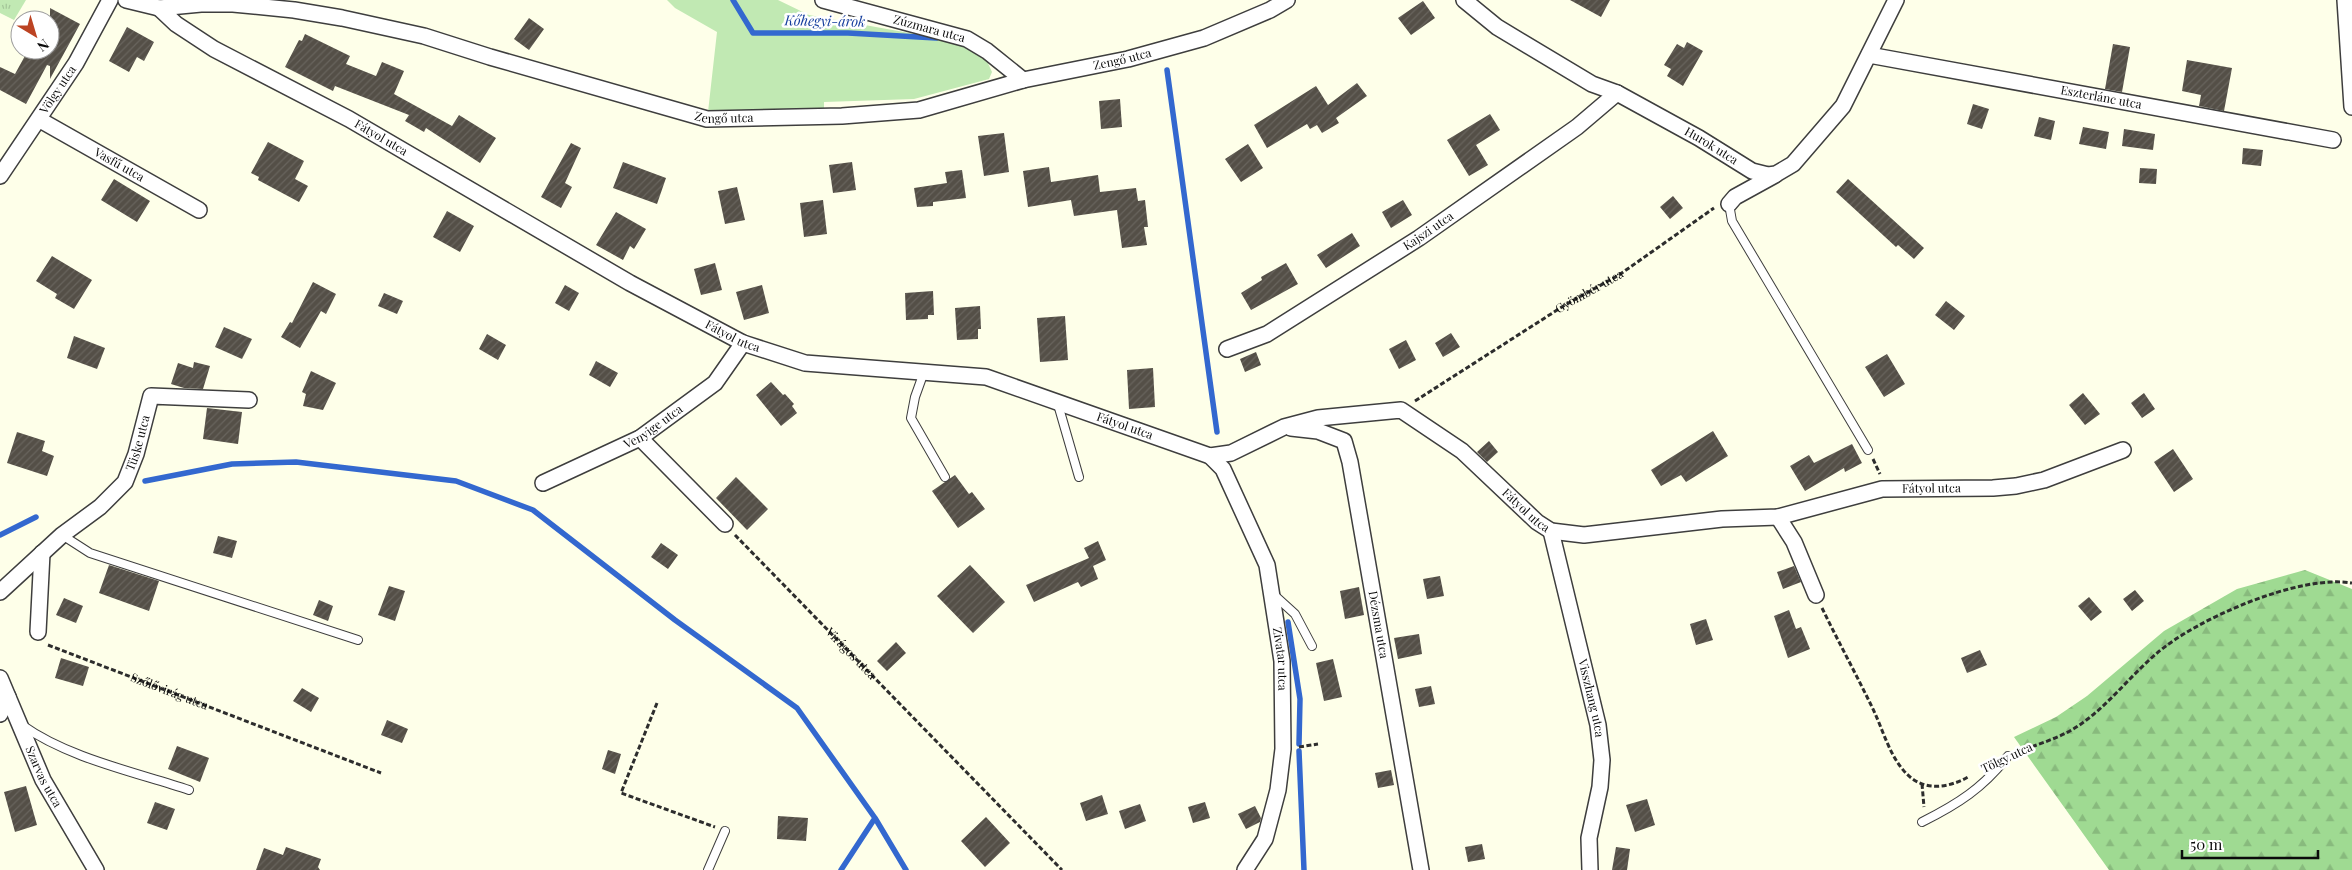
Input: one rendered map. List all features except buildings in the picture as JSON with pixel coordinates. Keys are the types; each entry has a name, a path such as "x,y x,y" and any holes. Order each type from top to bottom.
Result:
{"street":[{"name":"Völgy utca","path":"0,176 40,120 76,63 110,0"},
{"path":"126,0 159,8"},
{"name":"Zúzmara utca","path":"823,0 967,39 987,50 1023,80"},
{"name":"Zengő utca","path":"159,8 201,4 233,4 294,10 342,18 424,36 707,120 842,116 919,110 1023,80 1128,59 1204,38 1270,10 1287,0"},
{"name":"Hurok utca","path":"1464,0 1497,27 1592,84 1617,93 1699,138 1752,172 1776,174"},
{"path":"1729,204 1735,196 1776,174 1801,156 1843,106 1896,0"},
{"path":"2345,0 2352,107"},
{"name":"Fátyol utca","path":"159,8 176,24 214,49 349,120 630,283 743,343 805,363 862,369 986,377 1210,456"},
{"name":"Eszterlánc utca","path":"1869,55 2333,140"},
{"name":"Kajszi utca","path":"1227,349 1267,334 1419,238 1577,127 1617,93"},
{"name":"Vasfű utca","path":"40,120 198,210"},
{"name":"Venyige utca","path":"543,483 640,438 715,383 743,343"},
{"name":"Tüske utca","path":"0,592 62,535 100,507 125,482 136,454 150,396 248,400"},
{"path":"1210,456 1231,453 1284,427 1318,418 1401,410"},
{"name":"Fátyol utca","path":"1401,410 1462,451 1524,512 1551,531 1584,535 1722,519 1778,517 1865,492 1888,488 1986,488 2016,486 2044,480 2123,450"},
{"name":"Dézsma utca","path":"1284,427 1331,435 1344,441 1421,870"},
{"path":"640,438 724,524"},
{"name":"Zivatar utca","path":"1210,456 1224,469 1267,565 1282,661 1283,749 1278,790 1265,839 1245,870"},
{"path":"1778,517 1794,542 1816,595"},
{"name":"Visszhang utca","path":"1551,531 1598,725 1602,760 1600,787 1589,838 1590,870"},
{"path":"38,632 42,553"},
{"name":"Szarvas utca","path":"0,678 43,780 97,869"},
{"path":"0,714 8,697"}],"lane":[{"path":"1729,204 1732,221 1868,450"},
{"path":"924,372 915,397 911,418 945,477"},
{"path":"1056,401 1079,478"},
{"path":"62,535 90,553 358,640"},
{"path":"1271,593 1294,614 1312,646"},
{"path":"19,722 35,734 66,748 189,790"},
{"path":"1924,819 1964,799 1991,778 2008,756"},
{"path":"708,870 725,831"}],"path":[{"name":"Gyömbér utca","path":"1401,410 1565,305 1619,275 1714,208 1729,204"},
{"path":"1868,450 1888,488"},
{"name":"Virágos utca","path":"724,524 1062,870"},
{"name":"Tölgy utca","path":"2008,756 2077,727 2158,653 2195,628 2217,616 2306,585 2331,581 2352,583"},
{"path":"1816,595 1899,764 1906,774 1922,784 1924,819"},
{"name":"Szőlővirág utca","path":"38,632 44,644 381,773"},
{"path":"657,702 622,793 725,831"},
{"name":"Tölgy utca","path":"1922,784 1947,786 1956,784 1973,774"}],"green space":[{"path":"0,0 26,0 20,10 10,10 10,18 0,13"},
{"path":"667,0 778,0 809,15 965,43 986,59 992,72 989,79 914,99 824,102 824,111 708,112 717,32 675,8"},
{"path":"2305,570 2352,589 2352,870 2109,870 2014,737 2056,717 2087,696 2164,631 2237,589"}],"waterway":[{"name":"Kőhegyi-árok","path":"733,0 753,33 848,33 936,38"},
{"path":"1167,70 1217,432"},
{"path":"145,481 232,464 296,462 456,481 533,510 675,620 797,708 875,818 906,870"},
{"path":"0,535 36,517"},
{"path":"1288,622 1300,699 1299,744"},
{"path":"1299,751 1304,870"},
{"path":"841,870 875,818"}]}
